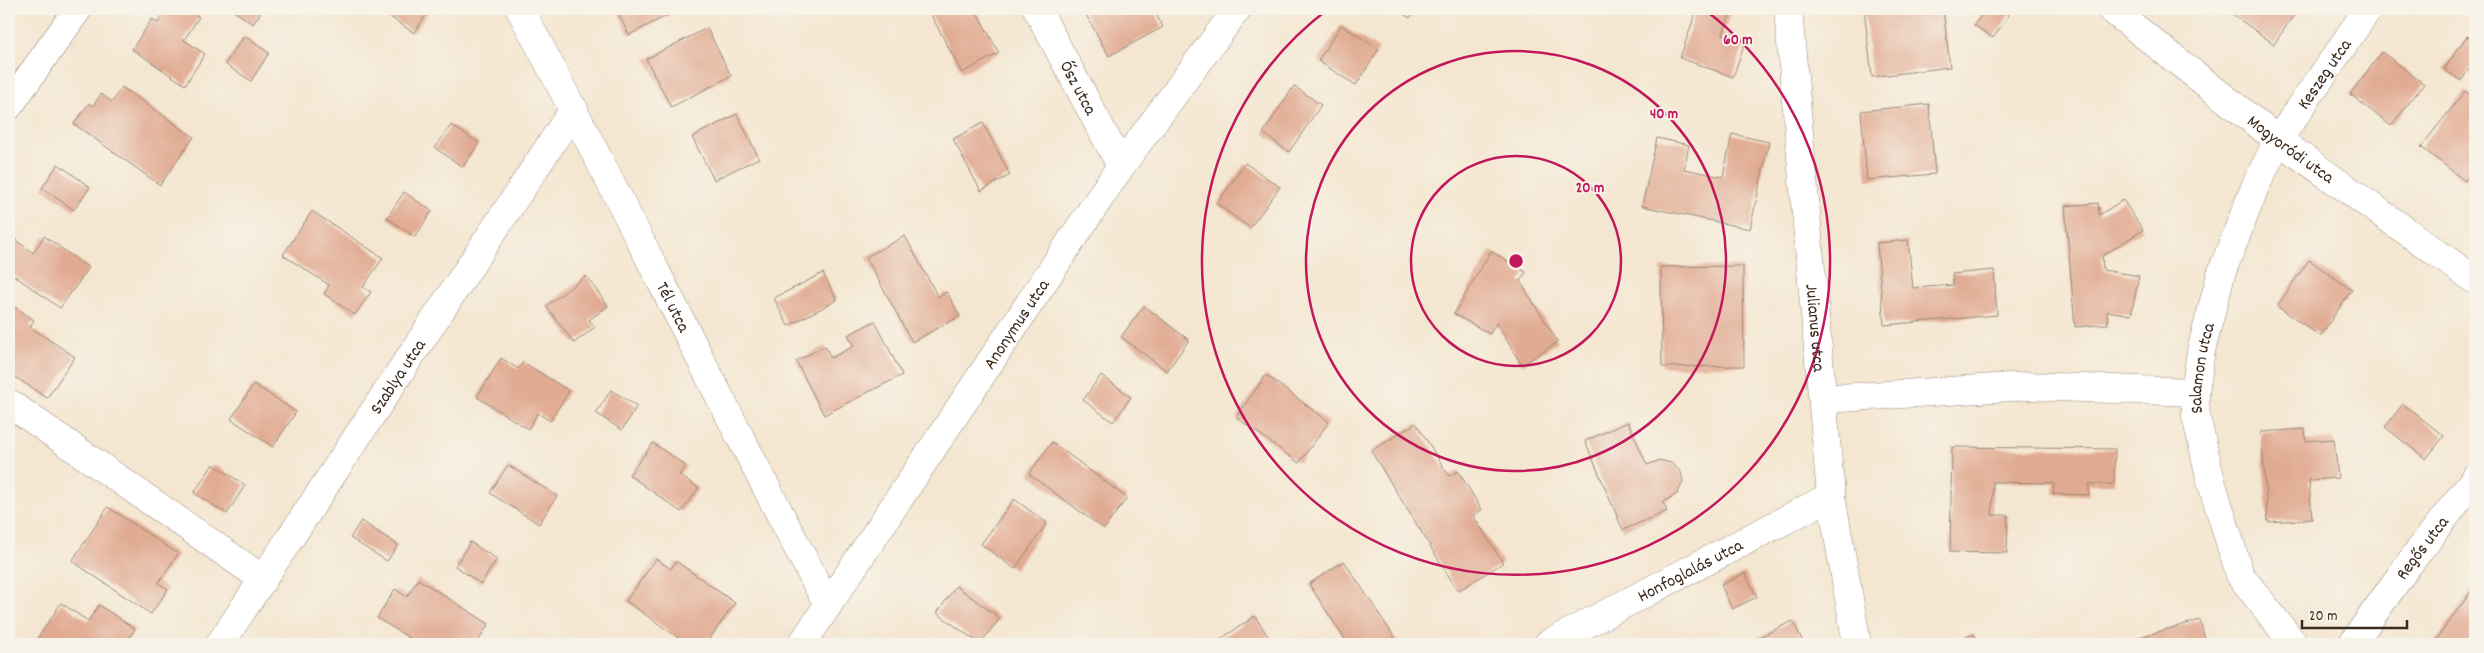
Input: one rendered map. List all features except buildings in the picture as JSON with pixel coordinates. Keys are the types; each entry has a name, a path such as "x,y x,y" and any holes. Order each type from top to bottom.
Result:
{"street":[{"path":"9,106 78,9"},
{"name":"Tél utca","path":"520,9 574,109 828,606"},
{"name":"Ősz utca","path":"1037,9 1121,166"},
{"name":"Anonymus utca","path":"802,644 1121,166 1237,9"},
{"name":"Julianus utca","path":"1788,9 1831,496 1857,644"},
{"name":"Mogyoródi utca","path":"2111,9 2278,140 2475,280"},
{"name":"Keszeg utca","path":"2278,140 2368,9"},
{"name":"Szablya utca","path":"220,644 574,109"},
{"name":"Salamon utca","path":"2278,140 2255,187 2221,274 2201,351 2195,392 2196,416 2211,481 2240,575 2294,644"},
{"path":"1823,400 2027,386 2195,392"},
{"path":"9,403 263,579"},
{"name":"Regős utca","path":"2352,644 2408,565 2475,478"},
{"name":"Honfoglalás utca","path":"1548,644 1831,496"}]}
